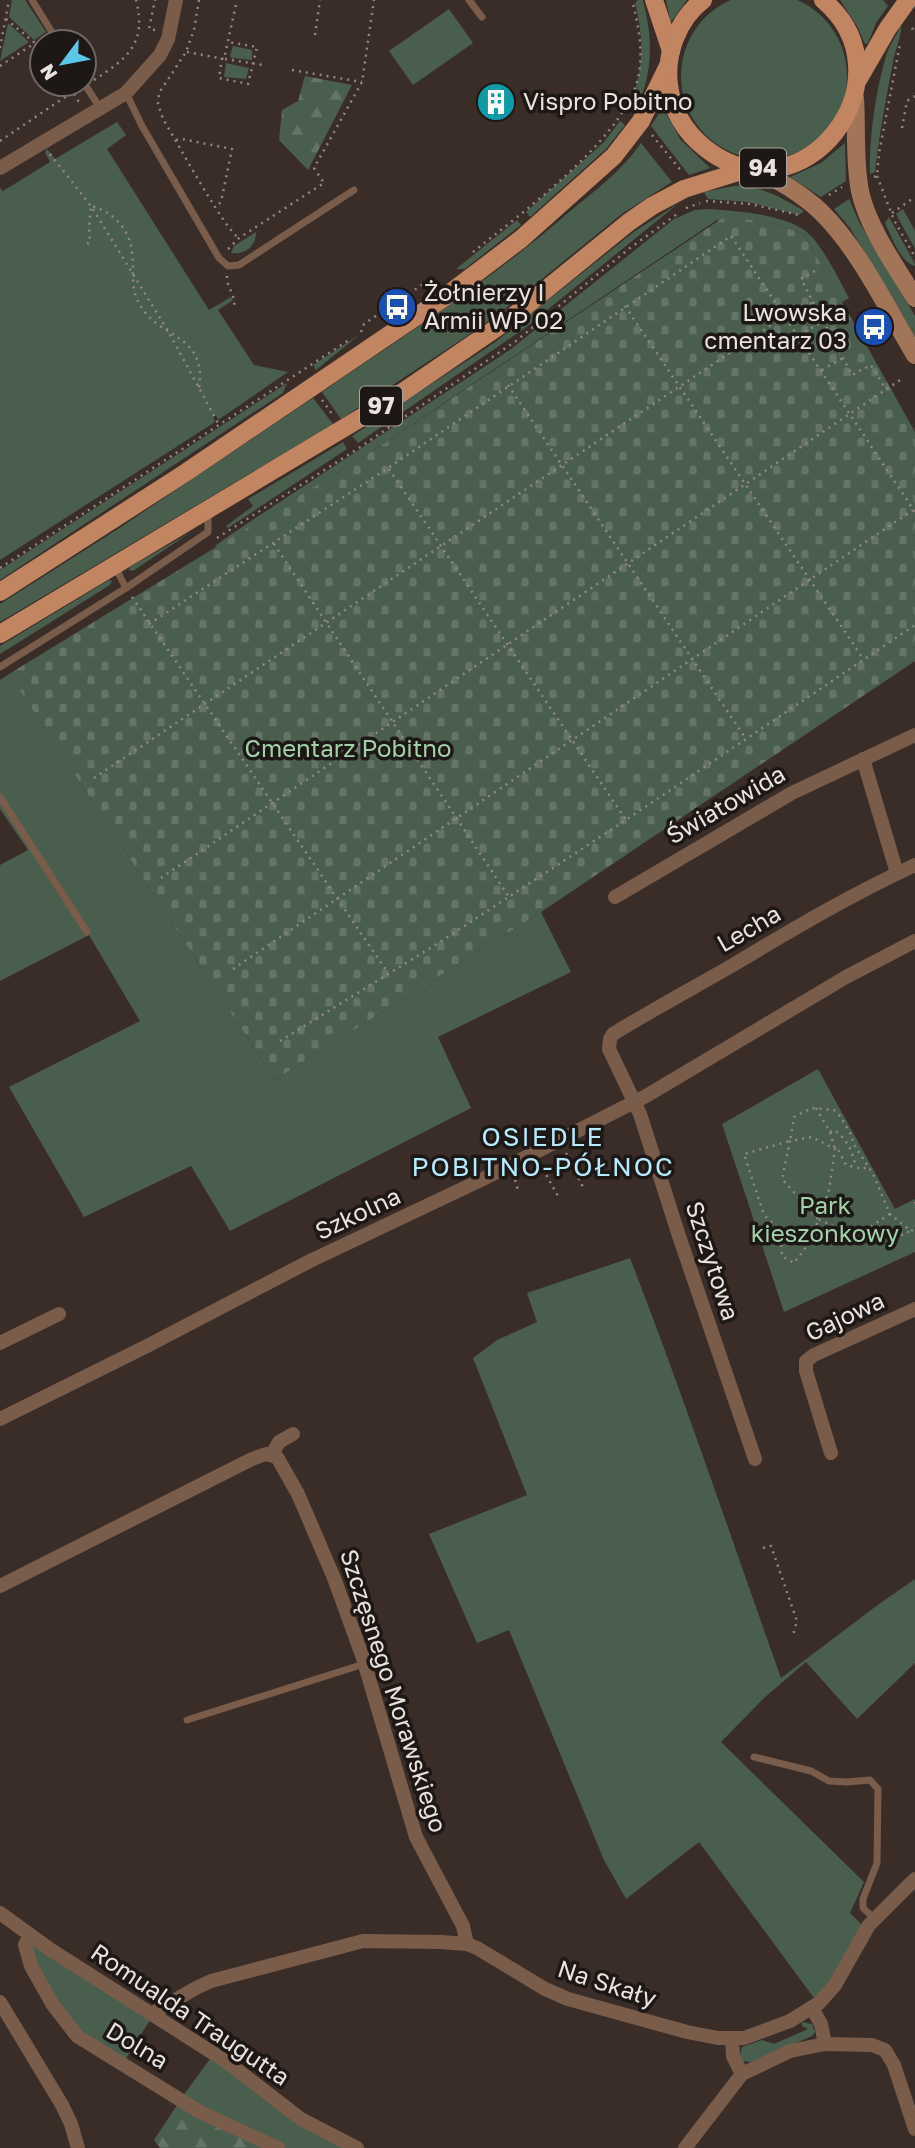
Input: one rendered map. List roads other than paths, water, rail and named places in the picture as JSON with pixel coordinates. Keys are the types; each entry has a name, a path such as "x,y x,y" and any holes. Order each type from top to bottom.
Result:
{"main road":[{"name":"94","path":"654,0 669,59 671,98 685,128 713,155 731,163 755,168 786,166 820,150 836,135 848,117 857,89 888,28 908,0"},
{"name":"94","path":"669,59 685,18 703,0"},
{"path":"823,0 839,16 849,33 858,65 859,181 862,198 870,219 912,287"},
{"name":"97","path":"0,593 185,473 442,299 521,239 624,146 642,121 669,59"},
{"name":"97","path":"0,634 343,430 501,325 636,216 667,197 693,186 755,168"},
{"path":"755,168 814,206 833,225 854,254 915,355"}],"street":[{"path":"0,169 126,93 160,54 168,39 176,0"},
{"name":"Światowida","path":"615,897 765,807 816,780 915,735"},
{"path":"863,759 897,873"},
{"name":"Lecha","path":"610,1039 613,1034 648,1013 814,917 915,864"},
{"name":"Szkolna","path":"0,1419 310,1261 646,1096 846,977 915,941"},
{"name":"Szczytowa","path":"610,1039 609,1049 635,1100 755,1459"},
{"name":"Gajowa","path":"831,1453 806,1371 806,1361 915,1309"},
{"path":"0,1343 59,1314"},
{"path":"0,1586 252,1459 272,1454 279,1442 293,1434"},
{"name":"Szczęsnego Morawskiego","path":"272,1454 286,1469 334,1578 365,1664 416,1838 463,1926 467,1944"},
{"name":"Na Skały","path":"153,2013 196,1988 228,1976 363,1941 393,1940 467,1944 545,1989 568,1999 679,2031 732,2038 763,2032 813,2008 835,1985 864,1933 875,1919 915,1879"},
{"name":"Romualda Traugutta","path":"0,1913 244,2074 301,2119 357,2148"},
{"name":"Dolna","path":"30,1935 25,1945 31,1966 53,2005 77,2036 200,2112 278,2148"},
{"path":"0,2002 62,2105 78,2148"},
{"path":"813,2008 821,2024 825,2044"},
{"path":"732,2038 733,2056 742,2074"},
{"path":"685,2148 742,2074 790,2051 825,2044 872,2045 886,2050 894,2065 915,2129"}],"lane":[{"path":"32,0 49,28"},
{"path":"469,0 482,17"},
{"path":"126,93 142,126 225,263 239,265 354,190"},
{"path":"90,98 94,112"},
{"path":"0,667 126,588 208,532 208,510"},
{"path":"114,565 126,588"},
{"path":"0,797 87,932"},
{"path":"187,1720 365,1664"},
{"path":"754,1758 811,1771 829,1781 870,1780 878,1789 877,1863 863,1899 863,1908 875,1919"}],"place":[{"name":"Vispro Pobitno","path":"496,102"},
{"name":"Żołnierzy I Armii WP 02","path":"397,307"},
{"name":"Lwowska cmentarz 03","path":"874,327"}],"district":[{"name":"OSIEDLE POBITNO-PÓŁNOC","path":"543,1152"}],"park label":[{"name":"Cmentarz Pobitno","path":"348,749"},
{"name":"Park kieszonkowy","path":"825,1220"}]}
